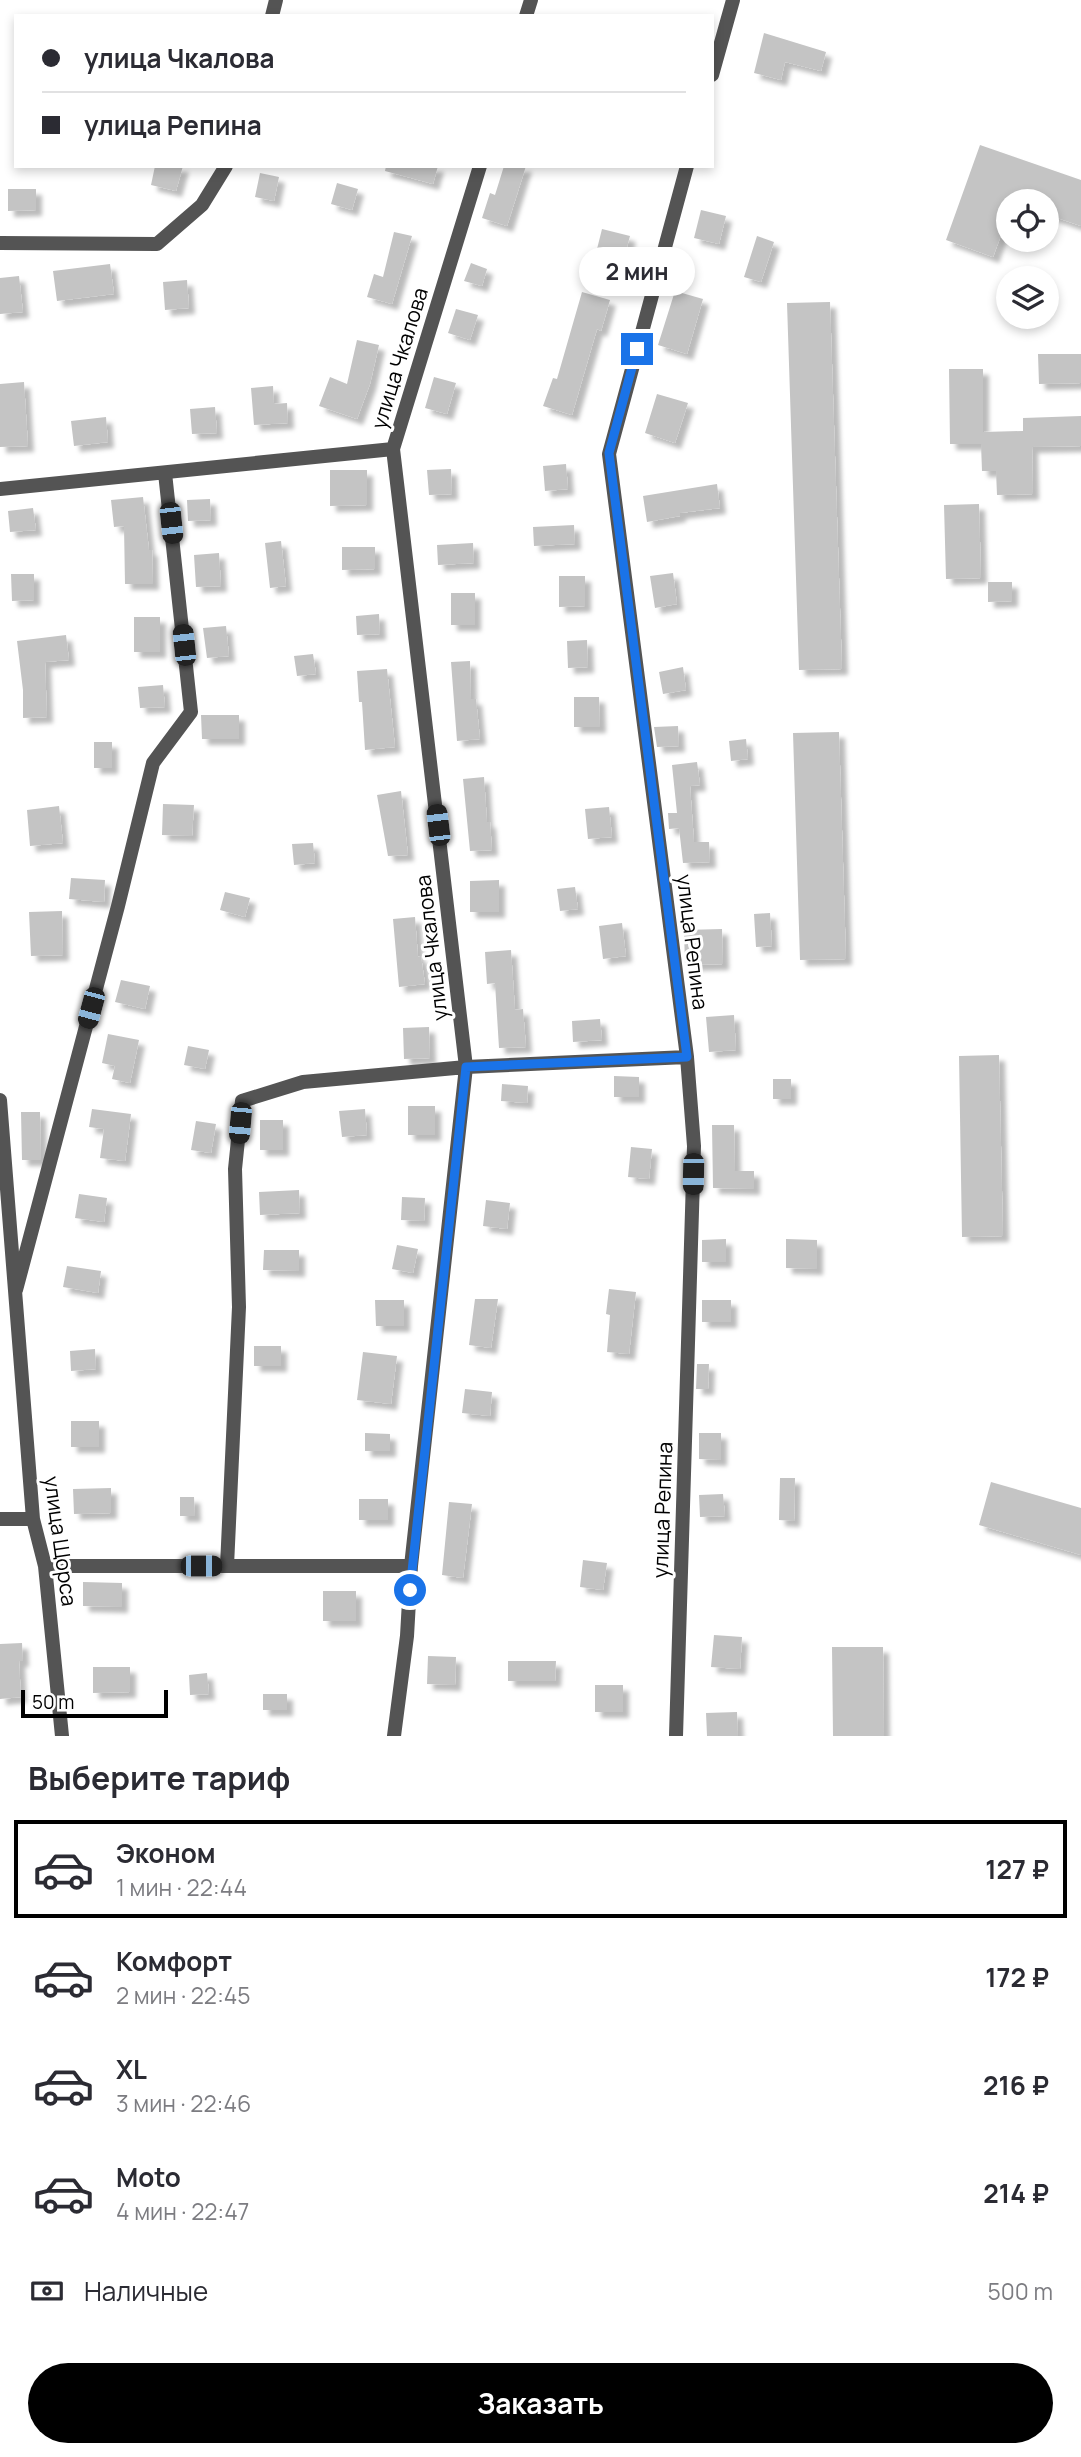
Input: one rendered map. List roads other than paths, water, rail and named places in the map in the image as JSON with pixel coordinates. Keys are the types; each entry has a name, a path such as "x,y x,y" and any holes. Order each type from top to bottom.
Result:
{"street":[{"path":"714,68 733,0"},
{"path":"0,243 157,244 202,205 225,168"},
{"name":"улица Чкалова","path":"394,1736 407,1636 411,1566 466,1067 393,449 479,168"},
{"name":"улица Репина","path":"676,1736 694,1146 687,1057 609,453 686,168"},
{"path":"0,489 393,449"},
{"path":"16,1290 153,763 191,712 165,473"},
{"path":"228,1566 239,1307 235,1168 242,1101 303,1082 466,1067 687,1057"},
{"name":"улица Щорса","path":"0,1100 33,1519 46,1566 62,1736"},
{"path":"0,1519 33,1519"},
{"path":"46,1566 411,1566"}]}
